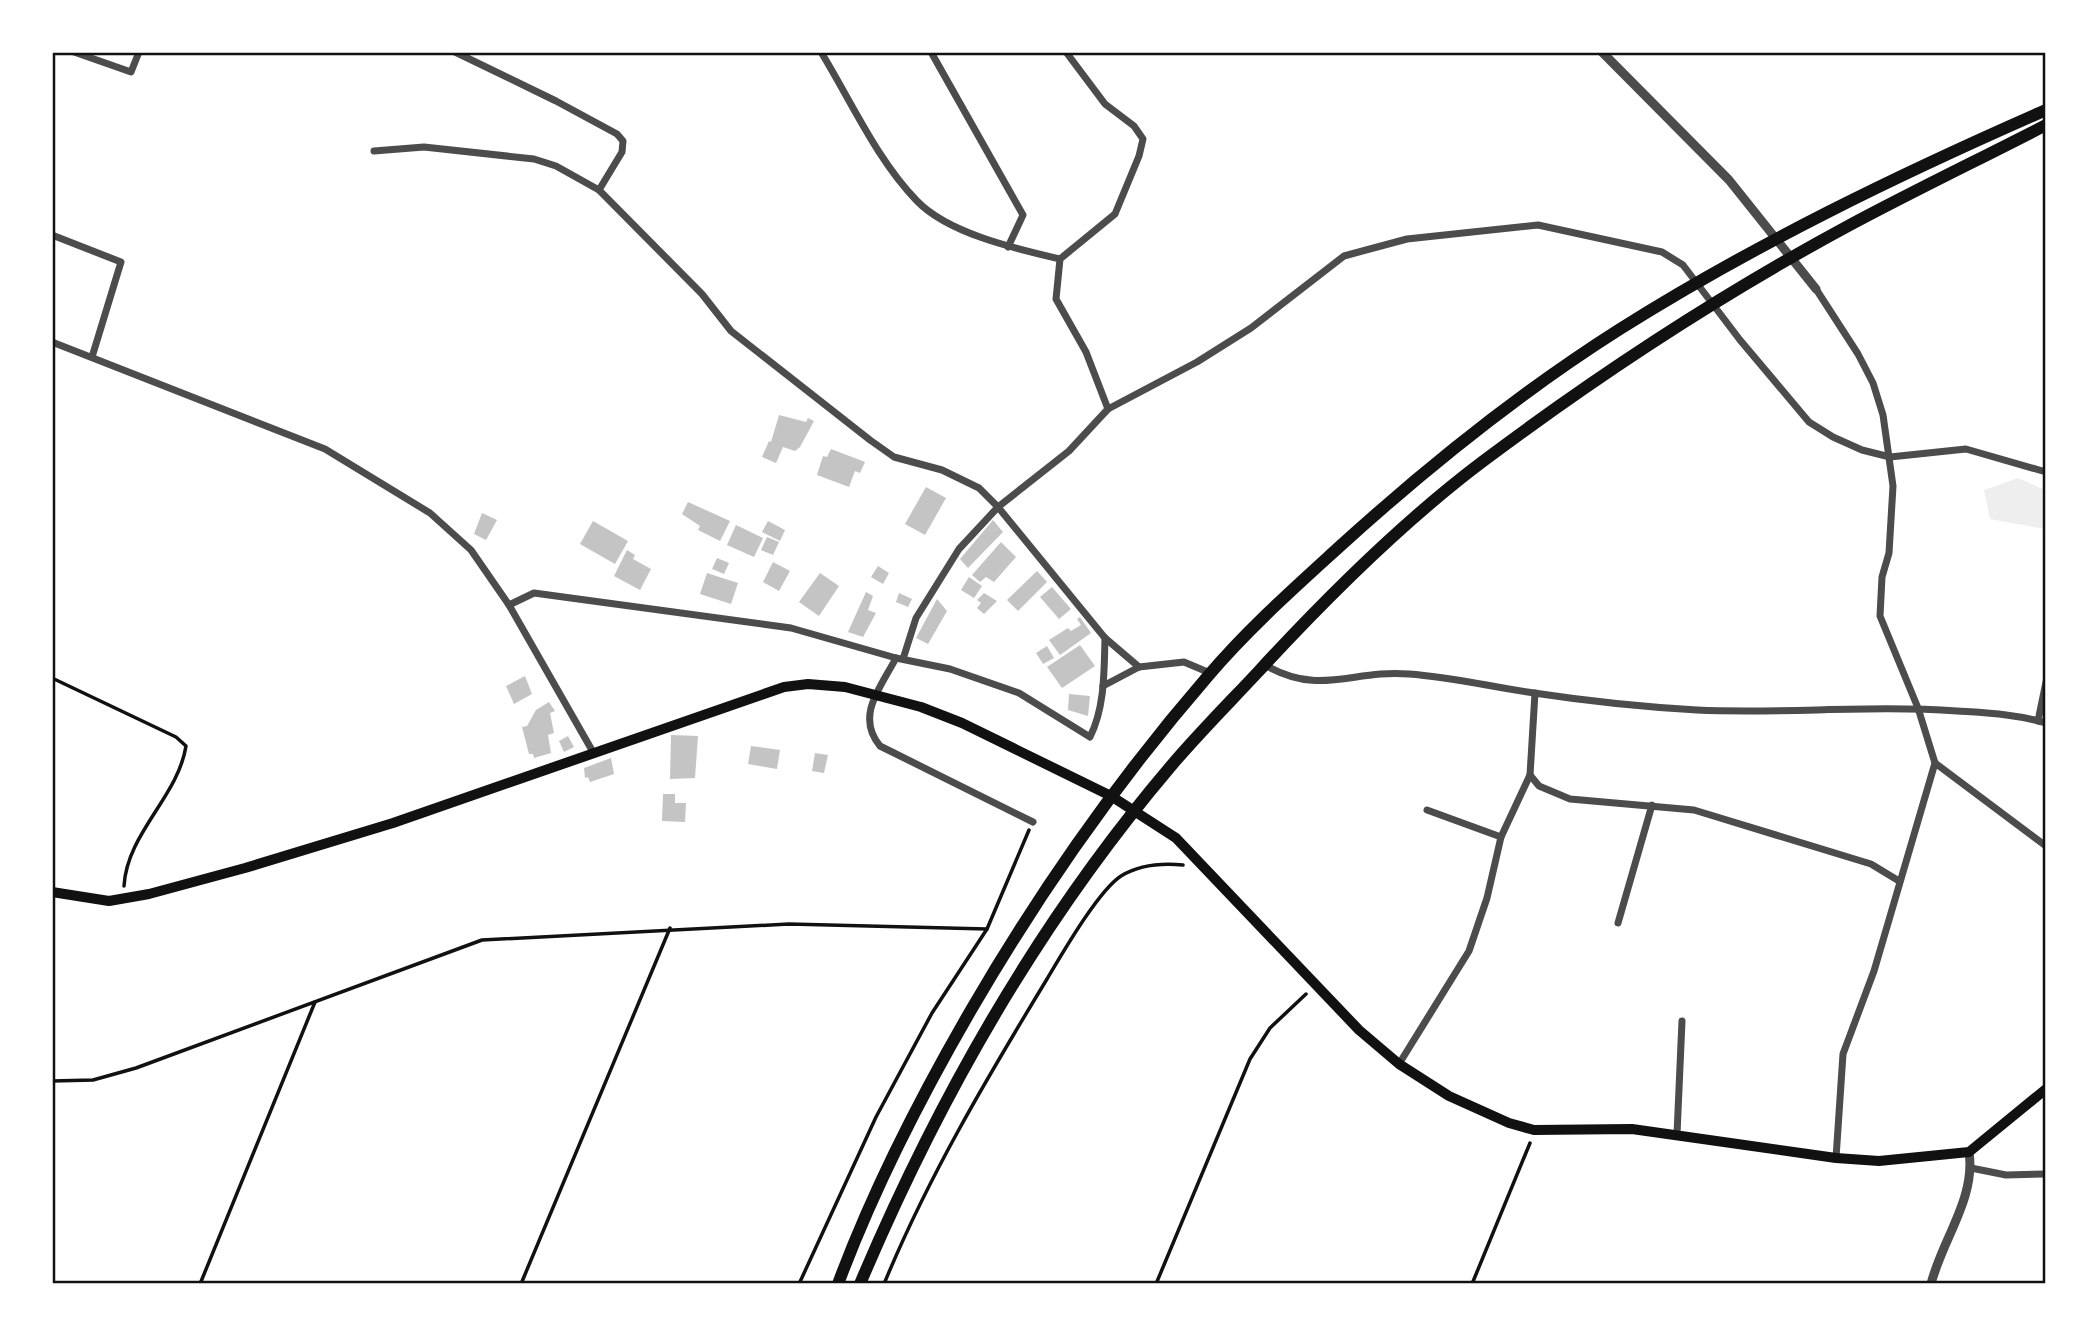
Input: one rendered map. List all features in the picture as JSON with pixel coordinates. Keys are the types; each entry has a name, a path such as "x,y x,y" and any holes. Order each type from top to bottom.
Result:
{"highway":[{"path":"838,1283 891,1155 1020,926 1111,796 1210,673 1298,585 1431,466 1486,423 1620,329 1810,221 2046,110"},
{"path":"860,1283 928,1137 1013,981 1095,863 1172,765 1331,594 1478,465 1594,380 1715,303 1848,226 2046,125"}],"main road":[{"path":"52,892 109,901 125,899 354,836 783,687 808,684 877,694 962,723 1111,796 1164,827 1205,865 1315,986 1399,1064 1482,1113 1534,1130 1632,1129 1836,1158 1879,1161 1969,1152 2046,1089"}],"street":[{"path":"74,52 131,72 139,52"},
{"path":"454,52 617,134 623,141 622,152 599,190"},
{"path":"821,52 890,166 918,202 942,219 1008,247 1060,260"},
{"path":"931,52 1023,215 1008,247"},
{"path":"1066,52 1105,104 1133,125 1143,139 1115,214 1060,260 1056,299 1086,352 1108,409"},
{"path":"1602,52 1685,134 1745,201 1816,289 1873,383 1883,415 1891,457 1892,521 1889,553 1882,577 1880,616 1918,708 1935,763 1874,971 1843,1054 1836,1158"},
{"path":"374,151 424,147 534,159 556,166 599,190 702,294 731,331 894,457 965,479 998,507 1105,638 1139,667"},
{"path":"1033,822 880,746 869,732 867,723 877,694 900,659 916,618 959,549 998,507 1069,451 1108,409 1197,362 1251,328 1344,256 1408,239 1538,225 1661,252 1683,265 1700,284 1740,340 1810,422 1862,450 1891,457 1944,449 1966,449 2046,472"},
{"path":"52,235 121,262 92,357"},
{"path":"52,342 325,449 450,528 471,550 509,605 593,752"},
{"path":"509,605 534,593 791,628 900,659 950,669 1019,693 1090,737 1096,726 1103,686 1105,638"},
{"path":"1103,686 1139,667 1184,662 1210,673"},
{"path":"1265,665 1283,676 1333,682 1365,676 1403,674 1444,677 1535,693 1697,710 1918,708 2018,715 2042,722 2046,682"},
{"path":"1399,1064 1469,951 1487,898 1501,837 1530,775 1535,693"},
{"path":"1935,763 2046,846"},
{"path":"1530,775 1539,786 1583,803 1652,805 1694,810 1871,864 1899,881"},
{"path":"1618,923 1652,805"},
{"path":"1427,810 1501,837"},
{"path":"1677,1134 1682,1021"},
{"path":"1931,1283 1967,1190 1971,1168 1969,1152"},
{"path":"1971,1168 2006,1175 2046,1174"}],"path":[{"path":"52,678 176,737 186,746 184,757 166,795 137,841 126,871 125,899"},
{"path":"799,1283 876,1117 932,1013 987,929 1033,822"},
{"path":"884,1283 932,1181 982,1086 1075,932 1118,878 1137,868 1170,864 1205,865"},
{"path":"52,1081 93,1080 136,1068 482,940 670,928 789,924 987,929"},
{"path":"521,1283 670,928"},
{"path":"1156,1283 1250,1059 1270,1028 1315,986"},
{"path":"200,1283 315,1002"},
{"path":"1472,1283 1534,1130"}],"shaded area":[{"path":"2018,478 2045,490 2045,529 1990,519 1984,490"}],"building":[{"path":"779,415 806,422 808,418 814,421 800,447 795,451 783,447 776,463 762,457 769,441 771,442"},
{"path":"831,449 865,462 860,473 855,471 849,487 817,475 823,456 827,457"},
{"path":"926,487 946,498 925,535 905,524"},
{"path":"688,502 730,521 720,541 698,530 700,526 682,514"},
{"path":"482,513 497,520 486,540 474,534"},
{"path":"993,520 1003,532 968,568 960,559"},
{"path":"593,521 628,541 615,564 580,544"},
{"path":"768,521 785,530 780,541 762,532"},
{"path":"736,525 763,538 754,557 727,545"},
{"path":"767,537 779,542 773,555 761,550"},
{"path":"1001,542 1016,557 994,582 986,577 980,582 972,575"},
{"path":"627,550 635,555 633,559 651,569 640,590 614,576"},
{"path":"717,558 729,563 724,574 712,569"},
{"path":"773,562 790,571 779,591 763,582"},
{"path":"878,566 889,573 883,584 871,577"},
{"path":"1037,571 1047,582 1018,611 1007,600"},
{"path":"707,573 738,583 731,604 700,594"},
{"path":"820,573 839,586 819,616 799,602"},
{"path":"969,577 982,586 974,598 961,590"},
{"path":"1052,587 1071,609 1059,619 1040,597"},
{"path":"866,592 873,596 868,610 876,613 863,637 848,632"},
{"path":"899,593 912,599 908,607 896,602"},
{"path":"984,593 997,601 984,614 977,608 981,603 977,600"},
{"path":"937,599 947,611 928,644 916,638"},
{"path":"1080,617 1091,633 1060,655 1049,640 1068,628 1071,631 1081,625 1077,619"},
{"path":"1080,645 1095,666 1062,688 1047,667"},
{"path":"1047,646 1054,658 1043,664 1036,653"},
{"path":"525,676 532,694 514,704 506,686"},
{"path":"1069,694 1090,696 1088,716 1068,710"},
{"path":"549,702 555,711 550,713 554,733 548,735 551,753 534,758 533,754 529,754 522,727 527,726 536,710"},
{"path":"671,735 698,736 695,778 670,779"},
{"path":"568,736 574,747 564,752 559,741"},
{"path":"751,746 780,750 777,769 748,764"},
{"path":"815,753 828,755 824,773 812,771"},
{"path":"611,758 614,774 590,782 588,777 585,778 584,768"},
{"path":"663,794 675,794 675,803 686,803 685,822 662,821"}]}
